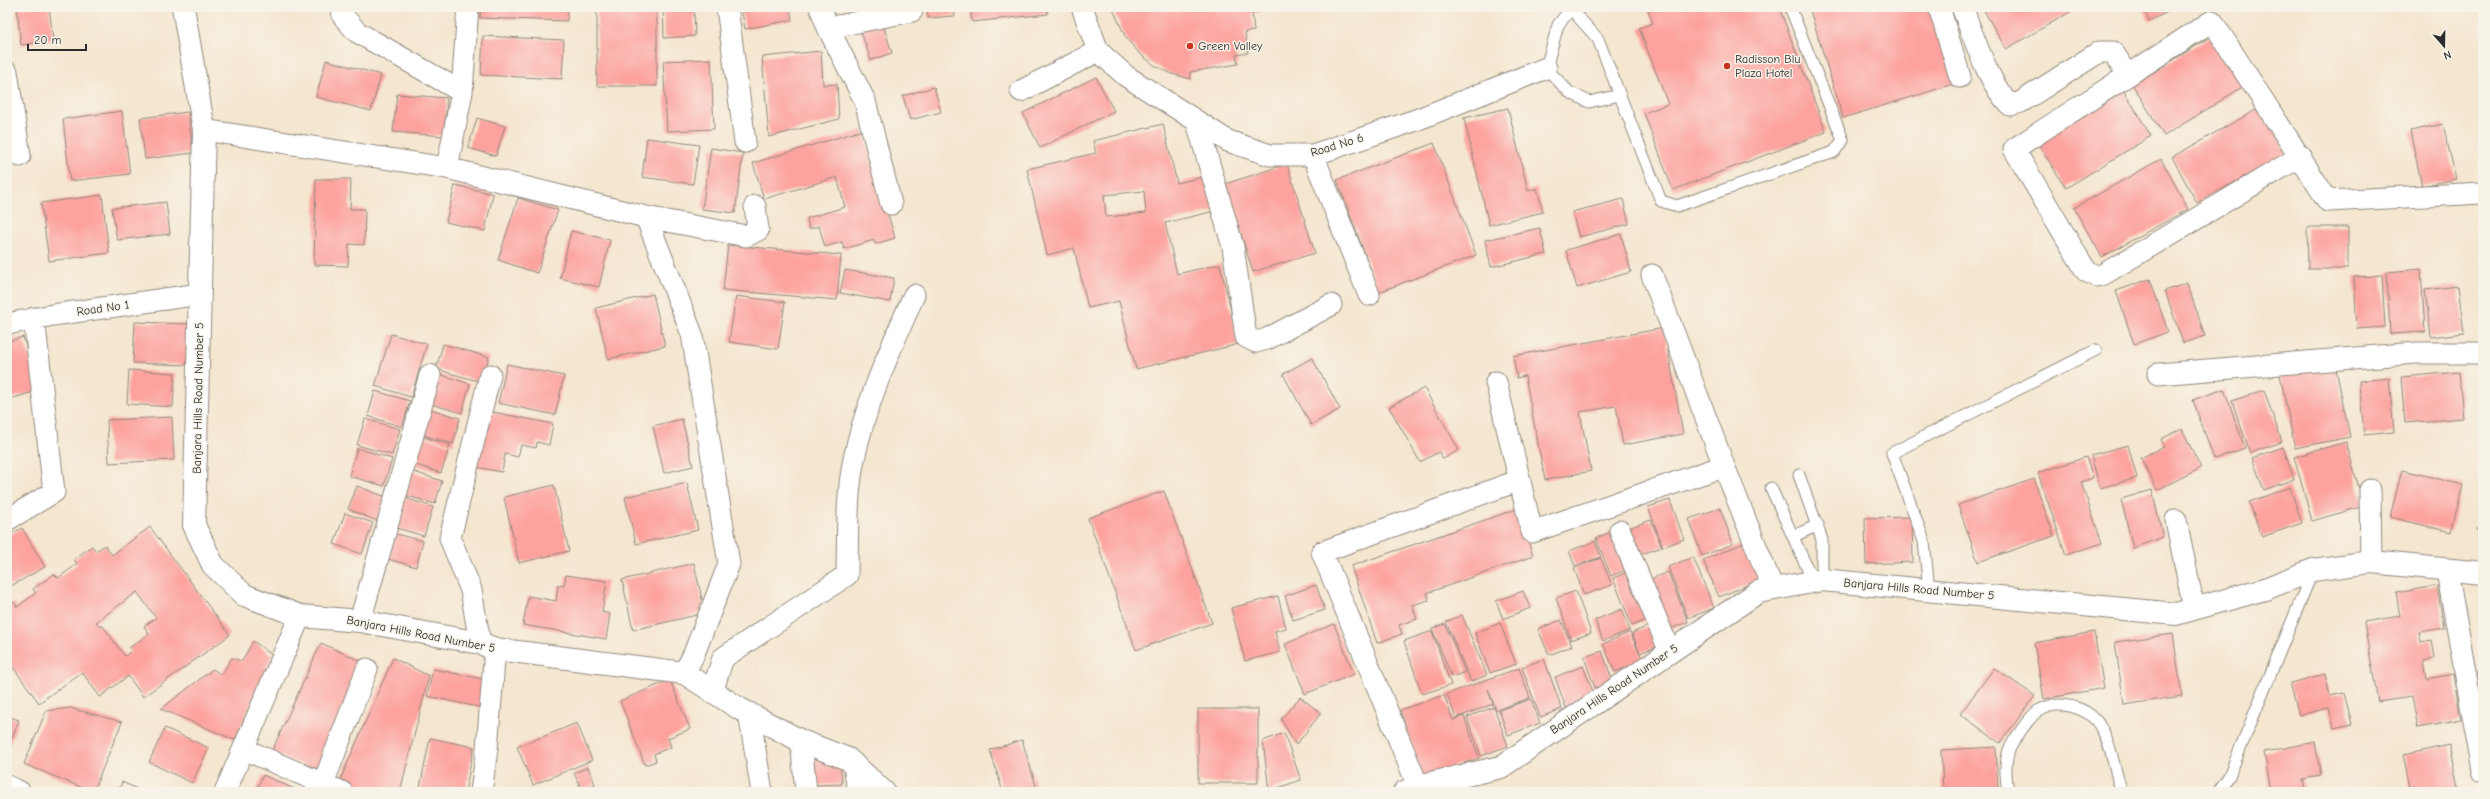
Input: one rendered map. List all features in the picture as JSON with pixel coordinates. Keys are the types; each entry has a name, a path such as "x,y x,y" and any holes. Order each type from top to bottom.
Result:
{"street":[{"name":"Banjara Hills Road Number 5","path":"183,7 204,130 194,525 213,565 244,595 300,616 360,621 488,646 684,673 744,711 801,741 848,759 884,792"},
{"path":"342,7 344,16 357,32 462,92"},
{"path":"447,168 462,92 468,7"},
{"path":"727,7 745,142"},
{"path":"820,7 828,28 865,101 891,204"},
{"name":"Road No 6","path":"1082,7 1098,51 1126,76 1228,141 1270,155 1313,155 1416,120 1546,68"},
{"path":"1939,7 1960,77"},
{"path":"1962,7 1978,50 2004,99 2010,105 2021,102 2099,52 2114,52 2128,75"},
{"path":"828,28 912,11"},
{"path":"2301,156 2104,274 2096,276 2086,271 2014,149 2212,21 2301,156 2328,201 2483,193"},
{"path":"1021,91 1098,51"},
{"path":"7,72 20,156"},
{"path":"1197,122 1233,247 1246,337 1256,342 1267,338 1331,305"},
{"path":"204,130 447,168 646,217 746,236 758,230 755,206"},
{"path":"1313,155 1369,295"},
{"path":"646,217 692,334 728,564 693,656 684,673"},
{"path":"1652,275 1772,589"},
{"name":"Road No 1","path":"7,324 34,318 200,294"},
{"path":"712,692 724,658 847,575 849,512 854,459 880,374 914,295"},
{"path":"7,520 54,492 34,318"},
{"path":"2158,374 2416,353 2483,353"},
{"path":"360,621 430,375"},
{"path":"481,792 487,750 488,646 471,590 450,538 490,375"},
{"path":"1496,382 1532,532 1724,466"},
{"path":"1411,789 1322,552 1520,480"},
{"path":"2370,490 2371,562"},
{"path":"2176,520 2194,609"},
{"path":"1620,531 1670,652"},
{"name":"Banjara Hills Road Number 5","path":"1411,789 1455,785 1501,767 1758,592 1772,589 1817,580 2176,614 2265,589 2313,570 2371,562 2447,571 2483,573"},
{"path":"2447,571 2483,771"},
{"path":"226,792 300,616"},
{"path":"323,784 367,669"},
{"path":"744,711 762,792"},
{"path":"801,741 806,792"},
{"path":"244,749 342,792"},
{"path":"854,765 858,792"},
{"path":"7,786 20,792"}],"lane":[{"path":"1620,95 1589,102 1569,92 1546,68 1558,25 1571,8 1598,39 1620,95 1661,201 1677,206 1834,152 1843,140 1790,7"},
{"path":"1929,590 1924,541 1892,453 2096,350"},
{"path":"1799,474 1822,540 1817,580"},
{"path":"1771,488 1817,580"},
{"path":"1794,536 1818,526"},
{"path":"2218,792 2229,776 2313,570"},
{"path":"2008,792 2004,769 2009,750 2023,728 2038,711 2066,704 2086,712 2100,725 2122,792"}],"building":[{"path":"49,7 53,40 21,45 17,8"},
{"path":"481,7 568,7 567,21 480,18"},
{"path":"597,7 657,7 657,86 597,86"},
{"path":"663,7 694,7 695,36 664,38"},
{"path":"741,7 790,7 792,20 745,29"},
{"path":"855,7 875,7 877,15 857,19"},
{"path":"927,7 954,7 955,16 928,18"},
{"path":"970,7 1047,7 1048,14 972,22"},
{"name":"Green Valley","path":"1112,7 1261,7 1262,11 1252,13 1254,31 1245,32 1248,53 1236,55 1238,64 1190,72 1191,79 1172,74 1154,65 1139,53 1126,38"},
{"name":"Radisson Blu Plaza Hotel","path":"1647,7 1779,7 1826,132 1673,190 1644,113 1668,104 1639,28 1653,23"},
{"path":"1809,7 1934,7 1957,83 1843,118"},
{"path":"1982,7 2079,7 2006,49"},
{"path":"2143,7 2178,7 2149,21"},
{"path":"882,21 892,53 871,60 860,29"},
{"path":"483,36 564,40 562,79 481,75"},
{"path":"2212,36 2244,86 2164,136 2133,85"},
{"path":"821,51 823,85 837,84 839,119 769,137 762,57"},
{"path":"711,59 714,129 667,131 663,61"},
{"path":"326,60 381,75 371,111 316,97"},
{"path":"1096,77 1114,111 1040,148 1023,113"},
{"path":"2121,86 2151,136 2066,188 2035,139"},
{"path":"934,87 941,112 910,120 903,96"},
{"path":"397,94 447,98 444,136 393,132"},
{"path":"2261,107 2287,153 2197,203 2172,157"},
{"path":"1508,108 1528,191 1537,188 1543,212 1489,225 1464,118"},
{"path":"122,111 130,174 70,181 63,119"},
{"path":"188,112 193,153 145,159 140,118"},
{"path":"477,118 505,126 496,156 468,148"},
{"path":"1163,124 1177,183 1207,176 1215,211 1165,223 1177,274 1220,264 1239,344 1136,369 1119,301 1088,308 1074,248 1047,255 1027,169 1096,153 1093,141","holes":["1144,191 1146,213 1106,217 1104,195"]},
{"path":"2443,124 2456,179 2422,186 2410,131"},
{"path":"863,130 895,238 875,244 874,240 844,249 842,242 825,247 819,226 809,229 807,218 845,207 837,177 764,199 753,163"},
{"path":"647,138 699,145 693,184 642,177"},
{"path":"1434,143 1476,255 1379,292 1337,180"},
{"path":"711,148 743,153 735,213 702,209"},
{"path":"2161,159 2188,209 2102,257 2074,208"},
{"path":"1287,164 1315,253 1253,272 1225,184"},
{"path":"316,179 351,179 350,209 365,209 364,245 349,244 348,266 314,265"},
{"path":"455,185 493,194 485,231 446,222"},
{"path":"102,195 109,253 49,261 41,203"},
{"path":"518,198 558,210 537,273 498,260"},
{"path":"1623,199 1629,224 1579,237 1572,212"},
{"path":"166,202 170,234 117,240 112,208"},
{"path":"2307,227 2348,227 2348,269 2308,269"},
{"path":"1540,228 1546,254 1491,267 1485,240"},
{"path":"571,231 610,240 599,287 560,278"},
{"path":"1621,234 1631,272 1577,288 1566,250"},
{"path":"728,245 841,255 837,300 723,290"},
{"path":"2421,269 2425,332 2390,334 2387,272"},
{"path":"845,270 894,278 890,302 840,293"},
{"path":"2382,276 2385,327 2357,329 2354,277"},
{"path":"2150,279 2168,332 2134,344 2116,291"},
{"path":"2187,283 2205,336 2183,343 2165,291"},
{"path":"2458,286 2464,333 2431,337 2425,290"},
{"path":"653,294 665,346 608,359 596,308"},
{"path":"736,296 785,302 778,349 729,342"},
{"path":"135,322 189,324 188,365 133,363"},
{"path":"1664,328 1683,434 1623,445 1616,406 1580,412 1591,471 1545,480 1525,376 1517,378 1513,356"},
{"path":"391,334 427,344 411,397 375,386"},
{"path":"23,337 40,390 7,400 7,342"},
{"path":"443,344 489,357 481,382 436,369"},
{"path":"1312,358 1340,409 1311,425 1283,374"},
{"path":"507,364 564,376 555,415 498,403"},
{"path":"2335,364 2350,437 2295,448 2280,375"},
{"path":"129,370 175,373 173,407 127,404"},
{"path":"2459,372 2463,418 2405,423 2401,377"},
{"path":"436,373 470,384 462,413 427,403"},
{"path":"2389,378 2394,432 2364,435 2359,381"},
{"path":"1424,388 1459,450 1443,459 1439,452 1420,462 1389,407"},
{"path":"2224,389 2245,448 2214,459 2193,400"},
{"path":"2264,390 2282,442 2250,453 2232,401"},
{"path":"375,391 410,401 402,427 368,416"},
{"path":"427,408 460,418 453,444 420,434"},
{"path":"488,411 553,424 549,445 537,442 536,448 521,445 518,457 505,454 502,472 476,467"},
{"path":"172,417 174,460 109,463 107,420"},
{"path":"365,419 400,429 392,455 357,445"},
{"path":"682,419 693,466 664,473 653,426"},
{"path":"2182,429 2201,468 2157,490 2141,458 2164,446 2161,439"},
{"path":"418,435 450,445 441,473 410,463"},
{"path":"2346,442 2364,506 2312,521 2294,457"},
{"path":"2128,445 2137,478 2100,488 2091,455"},
{"path":"2283,447 2294,479 2264,490 2252,458"},
{"path":"357,448 392,459 384,486 349,476"},
{"path":"2086,457 2093,478 2081,482 2102,543 2066,555 2038,473"},
{"path":"408,470 442,481 435,504 401,494"},
{"path":"2402,470 2463,485 2451,532 2390,517"},
{"path":"2034,479 2054,536 1978,562 1958,505"},
{"path":"687,483 698,530 636,544 625,497"},
{"path":"554,485 569,551 519,563 504,497"},
{"path":"357,486 386,497 377,521 348,509"},
{"path":"2290,487 2302,523 2262,537 2249,502"},
{"path":"2152,490 2163,537 2133,548 2121,499"},
{"path":"1164,491 1212,623 1136,650 1088,518"},
{"path":"402,497 433,507 424,536 393,527"},
{"path":"1670,500 1684,539 1663,547 1648,507"},
{"path":"1720,508 1733,544 1702,556 1689,519"},
{"path":"1517,509 1533,556 1427,593 1429,600 1412,605 1417,619 1399,625 1402,634 1377,643 1351,566"},
{"path":"345,513 373,523 362,554 334,544"},
{"path":"2483,513 2483,532 2476,530"},
{"path":"1912,517 1913,562 1866,564 1865,518"},
{"path":"1651,520 1662,547 1636,556 1626,529"},
{"path":"150,527 230,635 143,697 128,676 100,697 82,672 39,703 7,659 7,608 14,602 17,607 36,593 33,589 54,574 58,578 77,564 74,559 92,546 96,551 105,545 112,555","holes":["137,592 156,618 144,626 149,634 129,648 131,651 125,656 102,625 100,627 96,622"]},
{"path":"22,528 45,567 11,586 7,579 7,536"},
{"path":"1616,530 1631,568 1611,576 1596,538"},
{"path":"389,532 423,541 416,567 381,557"},
{"path":"1595,541 1601,557 1575,566 1569,551"},
{"path":"1744,543 1759,580 1719,597 1703,560"},
{"path":"1693,557 1714,608 1688,618 1668,567"},
{"path":"1601,558 1612,585 1584,595 1574,568"},
{"path":"694,563 705,613 633,630 622,580"},
{"path":"1632,570 1651,618 1632,626 1613,578"},
{"path":"1668,572 1688,622 1665,631 1646,581"},
{"path":"566,575 607,581 602,612 610,614 606,639 523,625 528,596 556,601 558,585 564,586"},
{"path":"1316,585 1325,610 1293,620 1285,596"},
{"path":"2437,586 2444,628 2419,632 2421,642 2432,640 2435,659 2424,661 2427,679 2453,674 2461,720 2418,728 2412,697 2378,702 2364,622 2400,616 2396,593"},
{"path":"1523,591 1530,608 1503,619 1496,601"},
{"path":"1576,591 1591,633 1571,640 1556,598"},
{"path":"1278,596 1286,628 1275,631 1280,652 1245,661 1231,608"},
{"path":"1622,609 1630,630 1603,641 1595,620"},
{"path":"1462,615 1487,675 1471,682 1446,622"},
{"path":"1561,620 1572,646 1549,655 1538,629"},
{"path":"1500,623 1516,664 1490,673 1475,633"},
{"path":"1656,623 1664,644 1640,653 1632,633"},
{"path":"1334,624 1354,674 1305,694 1285,644"},
{"path":"1445,624 1465,672 1452,677 1432,629"},
{"path":"1432,631 1451,685 1422,694 1404,641"},
{"path":"1630,632 1643,660 1615,672 1603,644"},
{"path":"2094,632 2104,688 2044,699 2034,643"},
{"path":"2173,634 2182,696 2124,705 2115,642"},
{"path":"253,641 272,655 235,740 161,709 213,669 221,675 232,658 242,661"},
{"path":"321,643 378,669 334,776 271,753"},
{"path":"1602,651 1613,682 1595,688 1584,657"},
{"path":"393,658 429,676 400,792 353,792 338,785"},
{"path":"1544,659 1562,709 1540,717 1522,667"},
{"path":"1583,666 1595,697 1566,708 1555,677"},
{"path":"1519,668 1530,698 1496,710 1488,689 1493,704 1456,718 1447,694"},
{"path":"1994,668 2035,696 2000,743 1960,714"},
{"path":"433,669 488,680 482,708 427,696"},
{"path":"2325,674 2330,696 2344,693 2352,724 2334,728 2329,708 2299,715 2290,683"},
{"path":"670,680 690,729 668,738 671,747 654,754 656,761 645,765 620,701"},
{"path":"1444,695 1453,720 1464,716 1479,758 1423,777 1400,710"},
{"path":"1300,697 1321,713 1296,745 1281,719"},
{"path":"1531,699 1540,723 1508,735 1499,710"},
{"path":"1494,707 1508,746 1481,756 1467,717"},
{"path":"70,708 122,722 93,792 24,764 46,711"},
{"path":"1198,709 1258,709 1258,783 1198,783"},
{"path":"7,716 19,720 7,751"},
{"path":"577,723 592,760 533,785 517,747"},
{"path":"165,728 209,748 192,783 149,762"},
{"path":"1284,733 1301,780 1269,791 1263,741"},
{"path":"430,738 474,747 465,792 419,792"},
{"path":"1022,740 1038,792 1003,792 990,750"},
{"path":"2315,742 2321,776 2303,779 2305,792 2271,792 2264,752"},
{"path":"2449,745 2459,792 2411,792 2403,755"},
{"path":"1996,747 1998,792 1943,792 1941,750"},
{"path":"840,758 842,784 814,785 813,759"},
{"path":"588,767 595,784 582,790 574,773"},
{"path":"263,775 301,792 255,792"},
{"path":"122,782 144,792 118,792"},
{"path":"842,787 842,792 812,792 812,788"}],"place":[{"name":"Green Valley","path":"1190,46"},
{"name":"Radisson Blu Plaza Hotel","path":"1727,66"}]}
